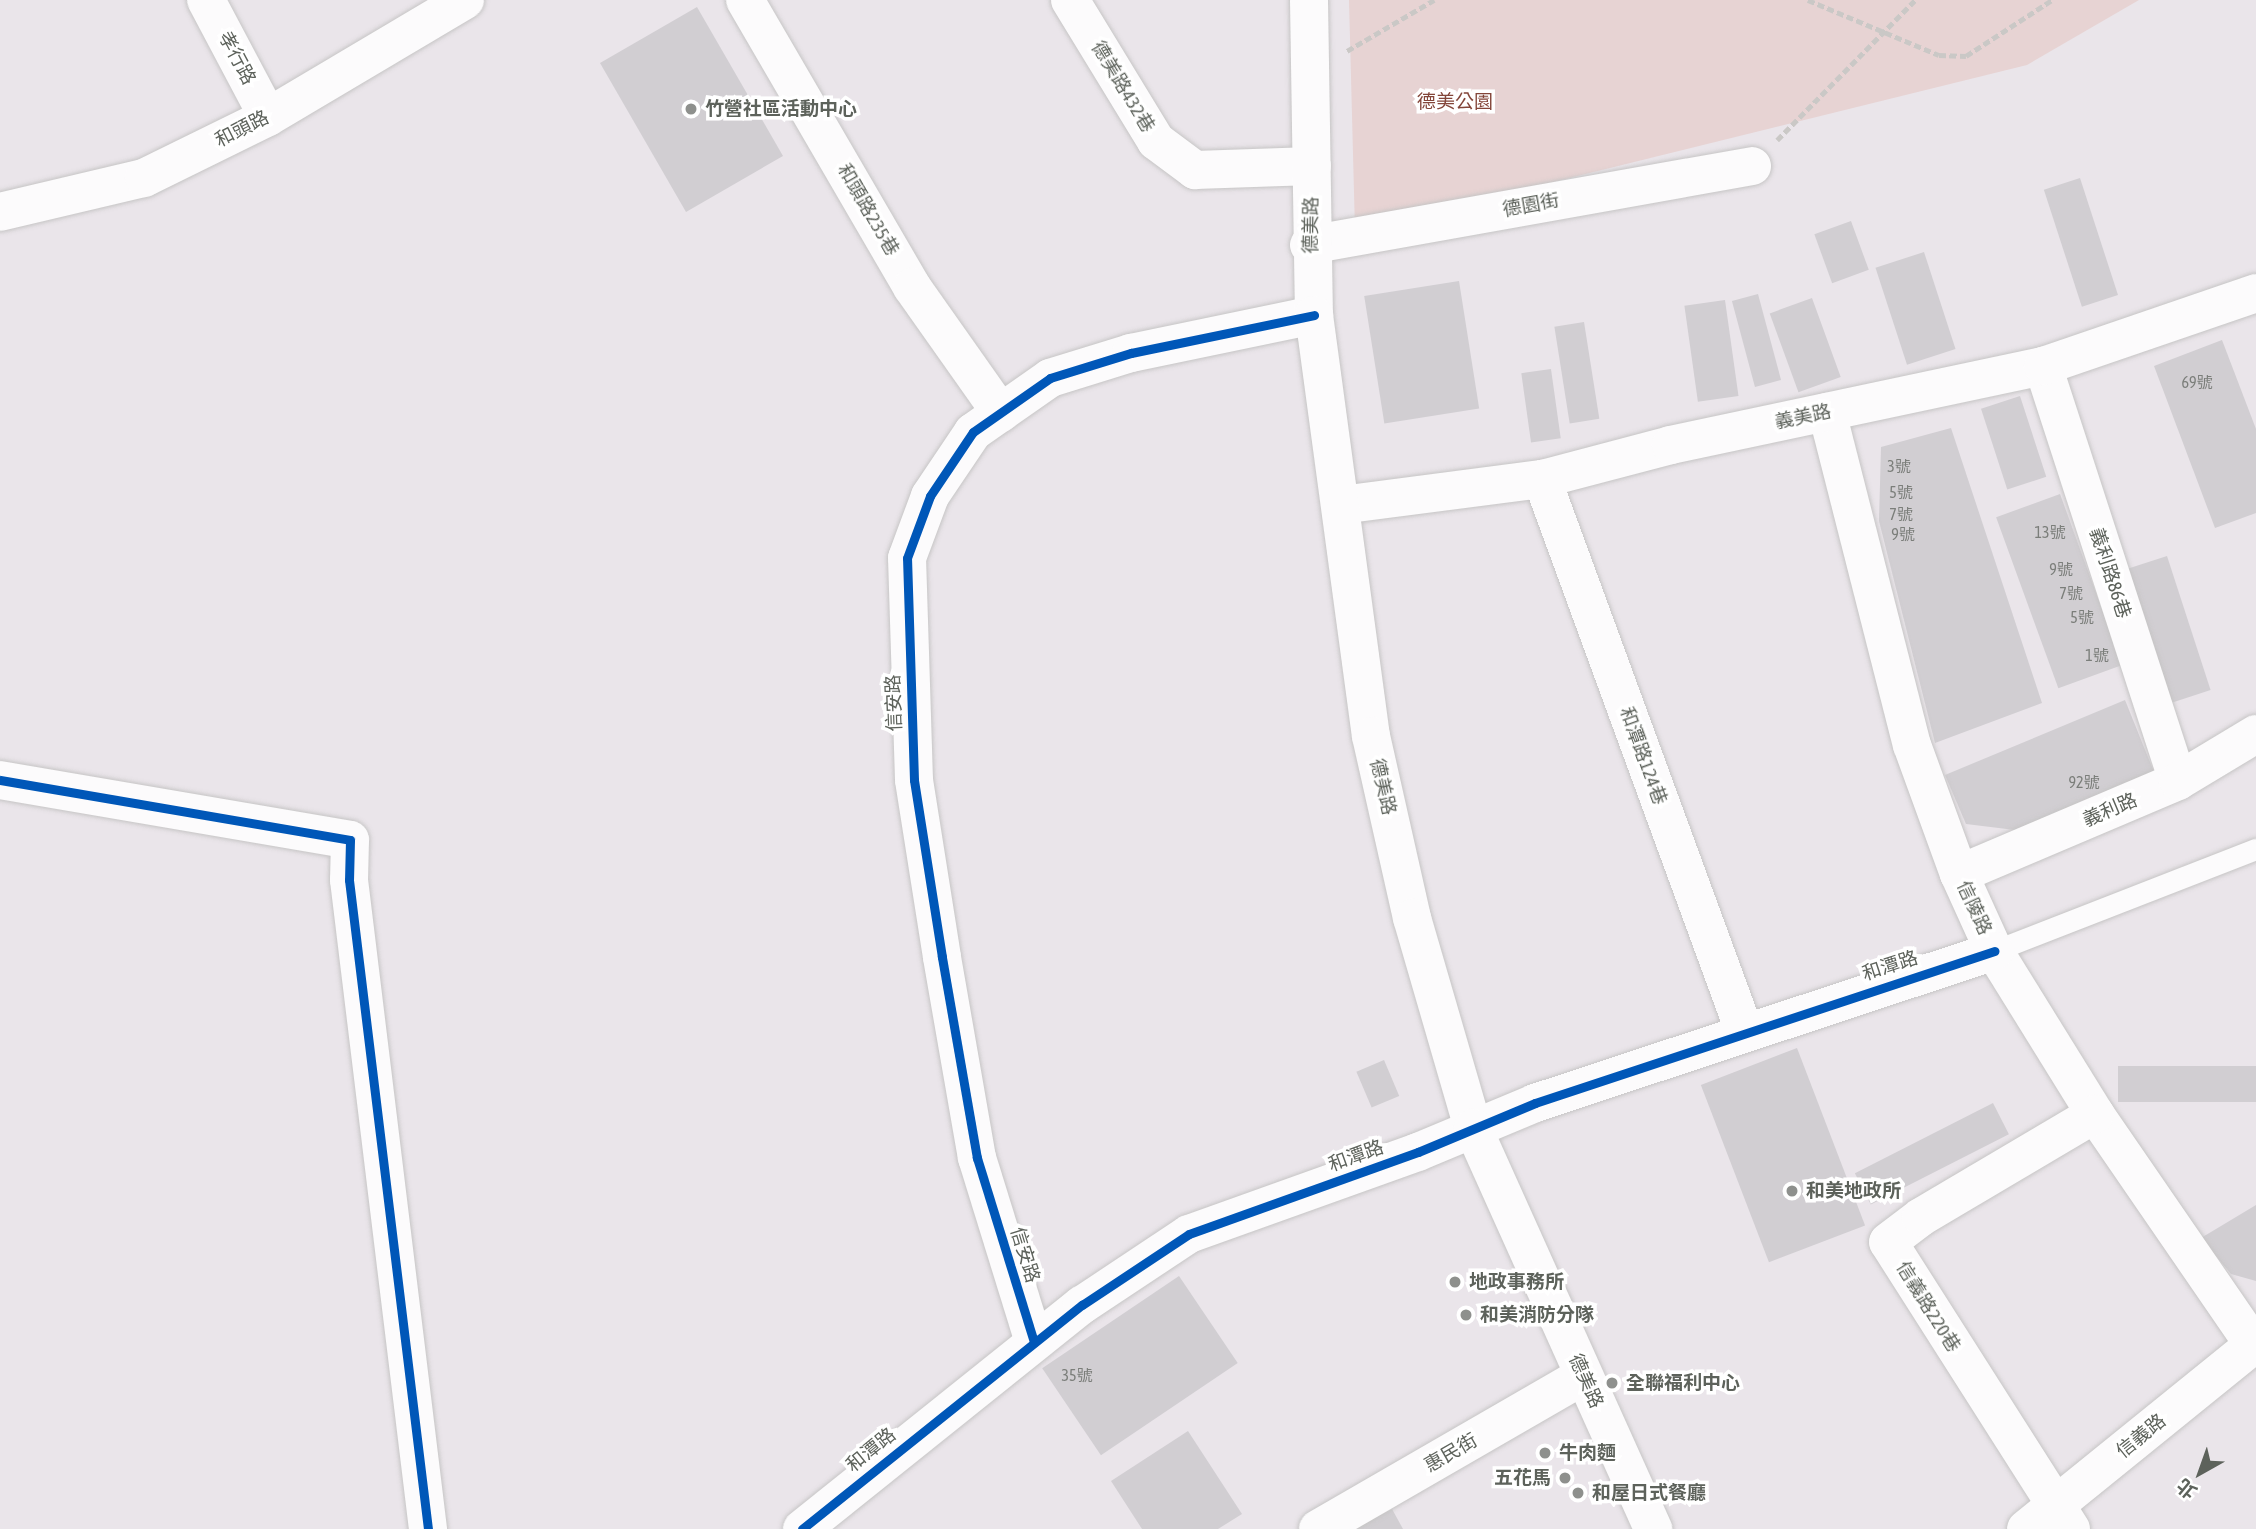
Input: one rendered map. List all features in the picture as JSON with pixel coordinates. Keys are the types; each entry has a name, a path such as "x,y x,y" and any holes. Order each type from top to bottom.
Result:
{"street":[{"name":"孝行路","path":"206,0 268,117"},
{"name":"和頭路","path":"0,212 144,178 268,117 465,0"},
{"name":"和頭路235巷","path":"745,0 912,287 1001,413"},
{"name":"德美路432巷","path":"1070,0 1156,141 1195,170 1312,166"},
{"name":"德美路","path":"1309,0 1312,166 1309,245 1314,315 1371,736 1412,918 1473,1128 1653,1529"},
{"name":"德園街","path":"1309,245 1752,166"},
{"name":"義美路","path":"1341,505 1542,479 1671,444 2043,366 2256,293"},
{"name":"信安路","path":"1034,1342 978,1158 913,753 906,558 930,496 973,432 1061,375 1131,353 1314,315"},
{"name":"義利路86巷","path":"2043,366 2178,781"},
{"name":"信陵路","path":"1827,412 1912,745 1959,874 1994,950 2095,1114 2255,1344"},
{"name":"和潭路124巷","path":"1542,479 1745,1033"},
{"name":"義利路","path":"1959,874 2178,781 2256,734"},
{"path":"0,780 350,839 349,880 428,1529"},
{"name":"和潭路","path":"802,1529 1034,1342 1189,1234 1473,1128 1535,1102 1994,950"},
{"name":"信義路220巷","path":"2050,1521 1888,1242 1921,1217 2095,1114"},
{"name":"信義路","path":"2050,1521 2255,1344"},
{"name":"惠民街","path":"1318,1529 1583,1376"}],"lane":[{"name":"和潭路","path":"1994,950 2256,849"}],"path":[{"path":"1310,73 1434,0"},
{"path":"1808,0 1939,55 1966,55 2052,0"},
{"path":"1752,166 1915,0"}],"green space":[{"name":"德美公園","path":"1349,0 2139,0 2027,65 1355,231"}],"building":[{"name":"竹營社區活動中心","path":"697,7 783,156 686,212 600,63"},
{"path":"2080,178 2118,295 2082,307 2044,190"},
{"path":"1851,221 1869,270 1832,283 1814,234"},
{"path":"1924,252 1956,349 1907,365 1875,268"},
{"path":"1459,281 1479,408 1384,423 1364,296"},
{"path":"1758,294 1781,380 1755,387 1732,301"},
{"path":"1812,298 1841,377 1798,392 1770,313"},
{"path":"1725,300 1738,396 1698,402 1684,306"},
{"path":"1584,322 1599,419 1570,423 1554,327"},
{"path":"2222,340 2256,429 2256,513 2215,528 2154,366"},
{"path":"1551,369 1561,438 1531,442 1521,373"},
{"path":"2020,396 2046,477 2007,490 1981,409"},
{"path":"1951,428 2042,703 1935,743 1879,521 1881,447"},
{"path":"2060,494 2122,665 2058,688 1996,517"},
{"path":"2167,556 2211,690 2161,706 2118,572"},
{"path":"2125,700 2154,772 2015,830 1966,824 1945,775"},
{"path":"1797,1048 1865,1225 1769,1262 1701,1085"},
{"path":"1384,1060 1399,1096 1372,1108 1356,1072"},
{"path":"2118,1066 2256,1066 2256,1102 2118,1102"},
{"path":"1993,1103 2009,1134 1871,1205 1855,1173"},
{"path":"2256,1205 2256,1281 2231,1274 2201,1238"},
{"path":"1179,1276 1238,1363 1101,1455 1042,1368"},
{"path":"1188,1431 1242,1514 1218,1529 1142,1529 1111,1481"},
{"path":"1392,1509 1403,1529 1354,1529"}],"cycle path":[{"path":"1034,1342 977,1158 942,957 914,780 907,558 930,496 973,432 1050,378 1131,353 1314,315"},
{"path":"0,780 350,840 349,880 428,1529"},
{"path":"802,1529 1082,1305 1189,1234 1418,1152 1535,1103 1994,951"}],"place":[{"name":"竹營社區活動中心","path":"691,109"},
{"name":"和美地政所","path":"1792,1191"},
{"name":"地政事務所","path":"1455,1282"},
{"name":"和美消防分隊","path":"1466,1315"},
{"name":"全聯福利中心","path":"1612,1383"},
{"name":"牛肉麵","path":"1545,1453"},
{"name":"五花馬","path":"1565,1478"},
{"name":"和屋日式餐廳","path":"1578,1493"}]}
